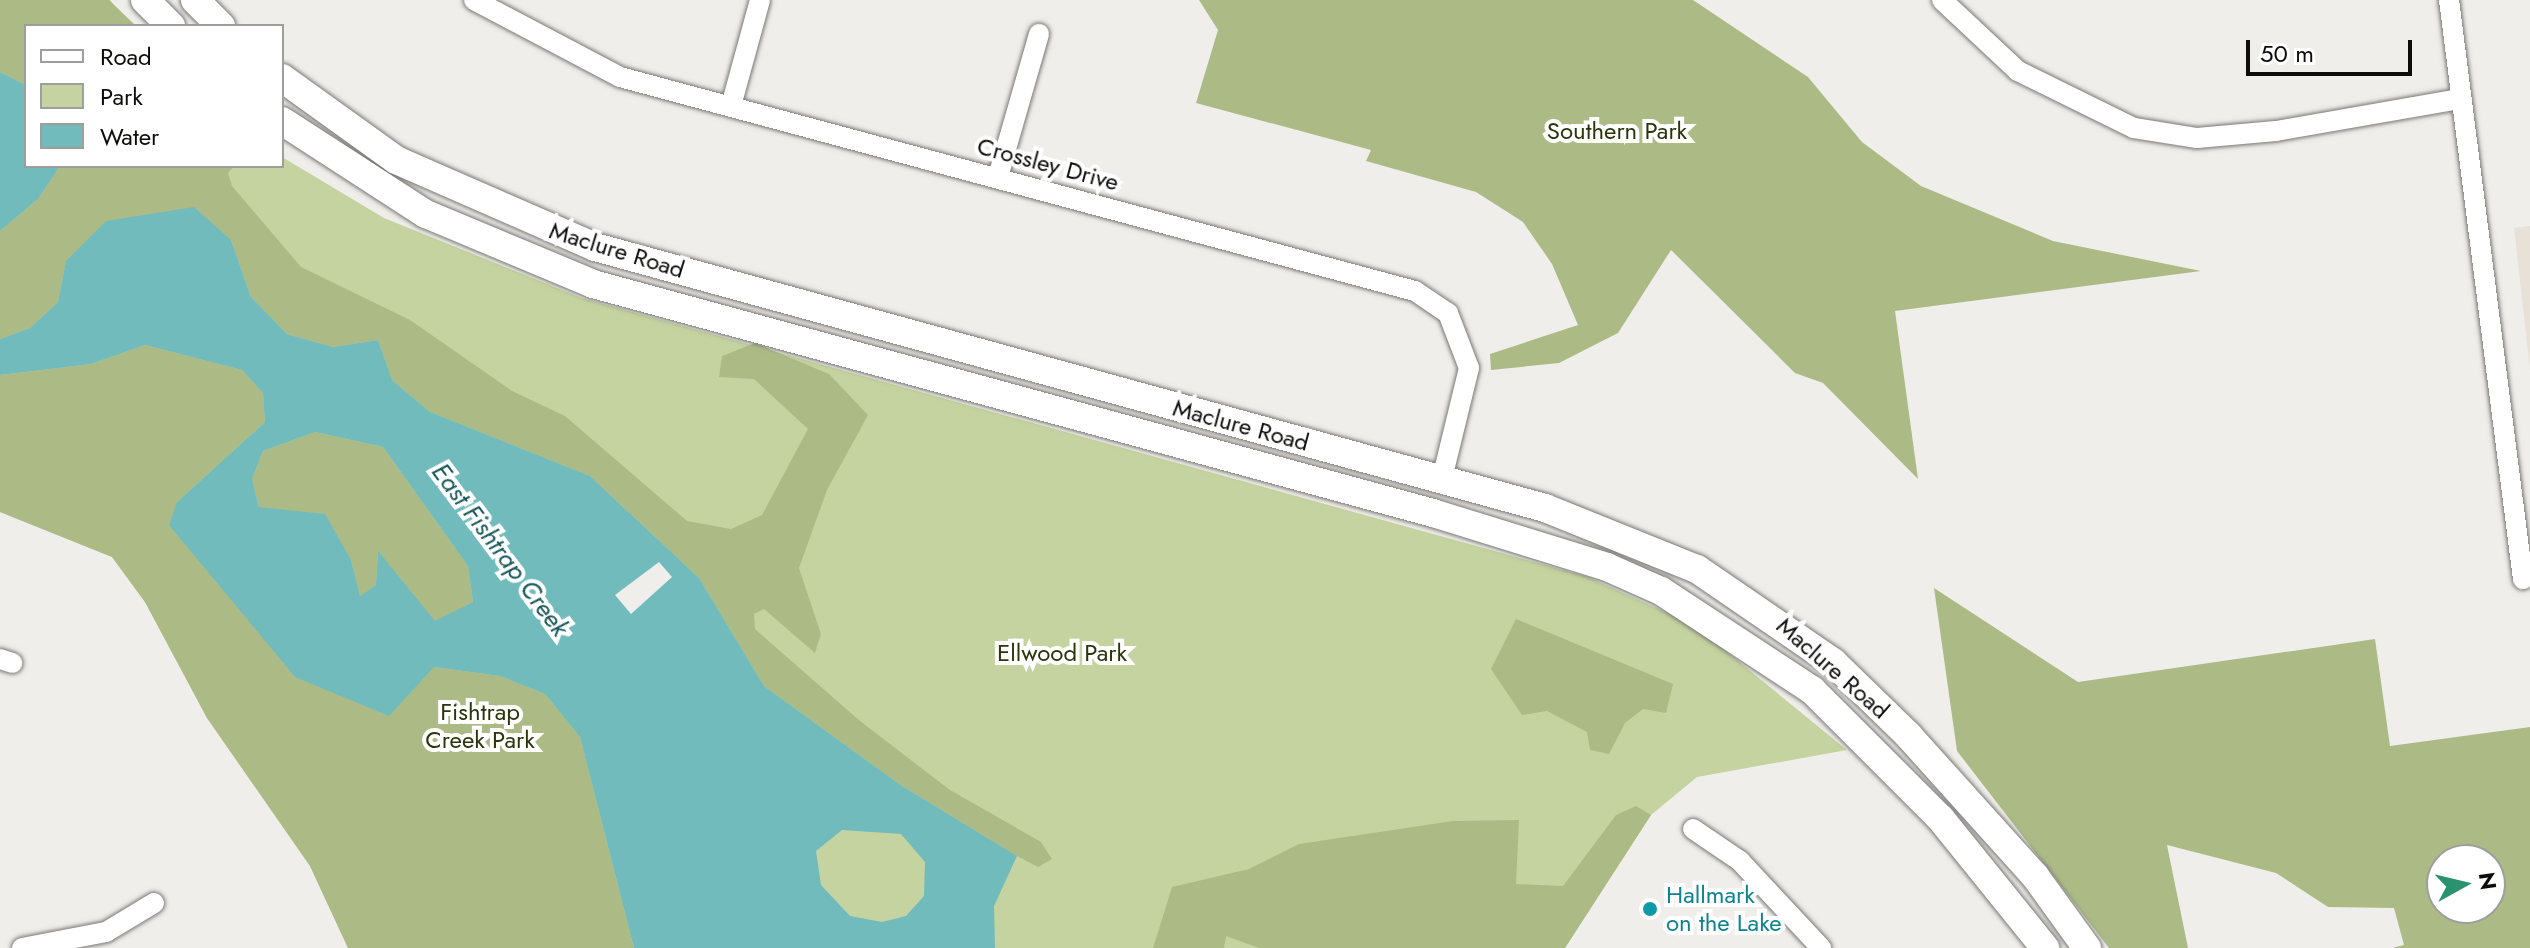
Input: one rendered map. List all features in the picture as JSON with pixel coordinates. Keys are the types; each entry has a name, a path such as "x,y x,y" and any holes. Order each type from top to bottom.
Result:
{"main road":[{"path":"145,0 169,24"},
{"path":"195,0 219,24"},
{"name":"Maclure Road","path":"284,79 396,160 595,247 1442,479 1616,531 1767,610 1833,662 1948,777 2087,948"},
{"name":"Maclure Road","path":"284,122 426,214 593,284 1274,471 1607,567 1727,630 1812,690 1877,752 2045,948"},
{"path":"1274,471 1313,463 1413,490 1442,479"}],"street":[{"name":"Crossley Drive","path":"474,0 620,77 1415,291 1437,306 1464,340 1469,368 1442,479"},
{"path":"731,106 760,0"},
{"path":"1942,0 2018,71 2134,128 2197,138 2276,131 2460,99"},
{"path":"2449,0 2523,579"},
{"path":"998,177 1039,34"},
{"path":"1693,829 1740,861 1821,948"},
{"path":"22,948 106,932 154,903"}],"shaded area":[{"path":"2530,226 2530,370 2514,228"}],"green space":[{"path":"0,0 110,0 121,14 24,24 24,168 284,168 284,158 384,218 582,298 1588,577 1694,625 1847,750 1697,777 1651,815 1565,948 348,948 310,866 207,718 145,602 112,557 0,512"},
{"path":"0,0 109,0 134,24 24,24 24,84 0,72"},
{"name":"Southern Park","path":"1199,0 1693,0 1808,77 1862,142 1921,186 2053,241 2201,271 1895,311 1918,479 1823,383 1795,373 1671,250 1618,333 1559,363 1491,370 1490,354 1578,325 1552,264 1523,222 1476,192 1366,161 1371,150 1196,103 1218,30"},
{"path":"59,168 232,168 228,173 232,186 301,267 410,320 512,391 565,416 687,521 731,529 762,515 808,429 754,379 719,377 722,356 755,343 829,374 868,415 827,490 799,568 821,634 815,653 764,609 754,614 755,629 860,721 950,790 1041,842 1052,859 1038,867 1017,856 899,784 764,686 699,578 590,476 430,412 392,380 378,340 333,347 287,334 251,297 231,240 66,261 58,302 30,328 0,339 0,231 38,199"},
{"name":"Fishtrap Creek Park","path":"145,345 242,370 263,393 265,422 177,502 434,667 500,676 545,694 580,737 634,948 348,948 310,866 207,718 145,602 112,557 0,512 0,375 91,364"},
{"path":"315,432 383,447 468,566 473,602 435,622 378,552 376,585 360,596 351,560 259,507 252,479 263,451"},
{"path":"1934,588 2078,682 2375,639 2390,746 2530,727 2530,948 2392,948 2404,945 2394,908 2328,907 2276,873 2167,845 2188,948 2109,948 1957,751"},
{"path":"1516,619 1673,684 1666,713 1643,709 1625,723 1609,754 1590,750 1587,732 1547,711 1522,715 1491,669"},
{"path":"1636,806 1651,815 1565,948 1259,948 1226,936 1224,948 1153,948 1172,887 1249,869 1299,844 1453,821 1519,820 1516,884 1563,886 1616,815"}],"water":[{"path":"0,72 24,84 24,168 59,168 38,199 0,231"},
{"name":"East Fishtrap Creek","path":"194,207 231,240 251,297 287,334 333,347 378,340 392,380 430,412 590,476 699,578 764,686 899,784 1017,856 994,906 995,948 634,948 580,737 545,694 500,676 434,667 389,716 295,677 169,525 177,502 265,422 263,393 242,370 145,345 91,364 0,375 0,339 30,328 58,302 66,261 106,221","holes":["315,432 383,447 468,566 473,602 435,621 378,551 376,585 360,596 351,560 325,514 259,507 252,479 263,451","842,830 901,834 925,862 924,896 906,916 882,922 850,916 821,885 816,851"]}],"pier":[{"path":"659,562 672,577 631,614 615,595"}],"place":[{"name":"Hallmark on the Lake","path":"1650,909"}],"park label":[{"name":"Ellwood Park","path":"1062,653"}]}
